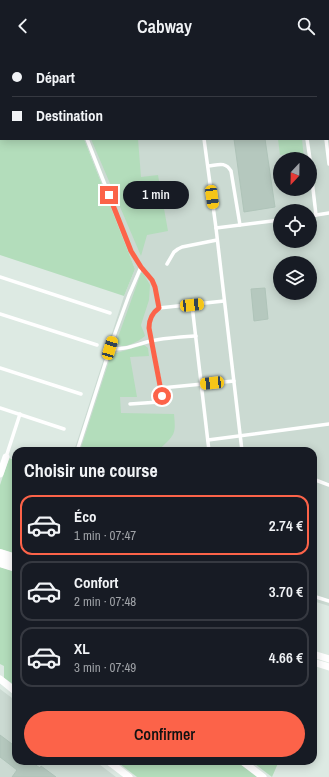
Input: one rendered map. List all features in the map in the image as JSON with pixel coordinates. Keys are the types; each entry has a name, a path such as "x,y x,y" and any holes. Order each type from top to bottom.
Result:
{"main road":[{"path":"0,554 12,558"},
{"path":"0,562 12,566"}],"street":[{"path":"0,474 6,458"},
{"path":"317,655 329,659"},
{"path":"317,663 329,667"},
{"path":"0,680 12,689"},
{"path":"113,765 129,777"},
{"path":"247,765 263,777"}],"lane":[{"path":"86,140 131,251 141,267 152,280 155,287 159,308"},
{"path":"204,140 242,447"},
{"path":"307,140 309,152"},
{"path":"326,140 329,164"},
{"path":"208,166 225,164 231,171 240,225"},
{"path":"317,215 329,213"},
{"path":"216,228 273,221"},
{"path":"167,264 178,249 182,247 217,240"},
{"path":"78,447 110,348 141,267"},
{"path":"0,277 110,313"},
{"path":"130,404 159,402 161,400 161,388 149,328 149,323 154,312 159,308 224,301"},
{"path":"192,305 209,447"},
{"path":"0,314 97,345"},
{"path":"110,348 117,349 152,341 196,336"},
{"path":"0,368 81,394"},
{"path":"161,388 234,381"},
{"path":"0,408 64,429"},
{"path":"6,458 20,414"},
{"path":"208,440 329,424"},
{"path":"317,480 329,485"},
{"path":"317,597 329,601"}],"shaded area":[{"path":"84,140 329,140 329,606 317,602 317,447 75,447 124,296 135,269"},
{"path":"0,689 12,698 12,765 100,765 116,777 0,777"}],"green space":[{"path":"0,140 84,140 135,269 124,296 0,255"},
{"path":"91,140 138,140 141,177 158,175 168,231 147,235 141,256"},
{"path":"278,140 302,140 303,152 280,152"},
{"path":"141,273 143,273 150,285 149,300 141,325 145,336 132,344 121,346 117,343 117,340"},
{"path":"144,345 148,348 149,356 130,357 137,397 120,397 121,413 174,414 175,426 172,437 162,447 81,447 110,358 113,354"},
{"path":"9,458 12,459 12,553 0,549 0,485"},
{"path":"0,567 12,571 12,683 4,678 4,666 0,664"},
{"path":"121,765 241,765 257,777 137,777"},
{"path":"256,765 277,765 272,777"}],"building":[{"path":"234,140 265,140 275,204 273,204 273,207 244,212"},
{"path":"265,288 268,319 254,321 251,289"},
{"path":"0,735 12,744 12,765 36,765 40,768 41,766 56,777 12,777 17,770 0,757"}],"route":[{"path":"109,195 131,251 141,267 152,280 155,287 159,308 154,312 149,323 149,328 162,396"}]}
